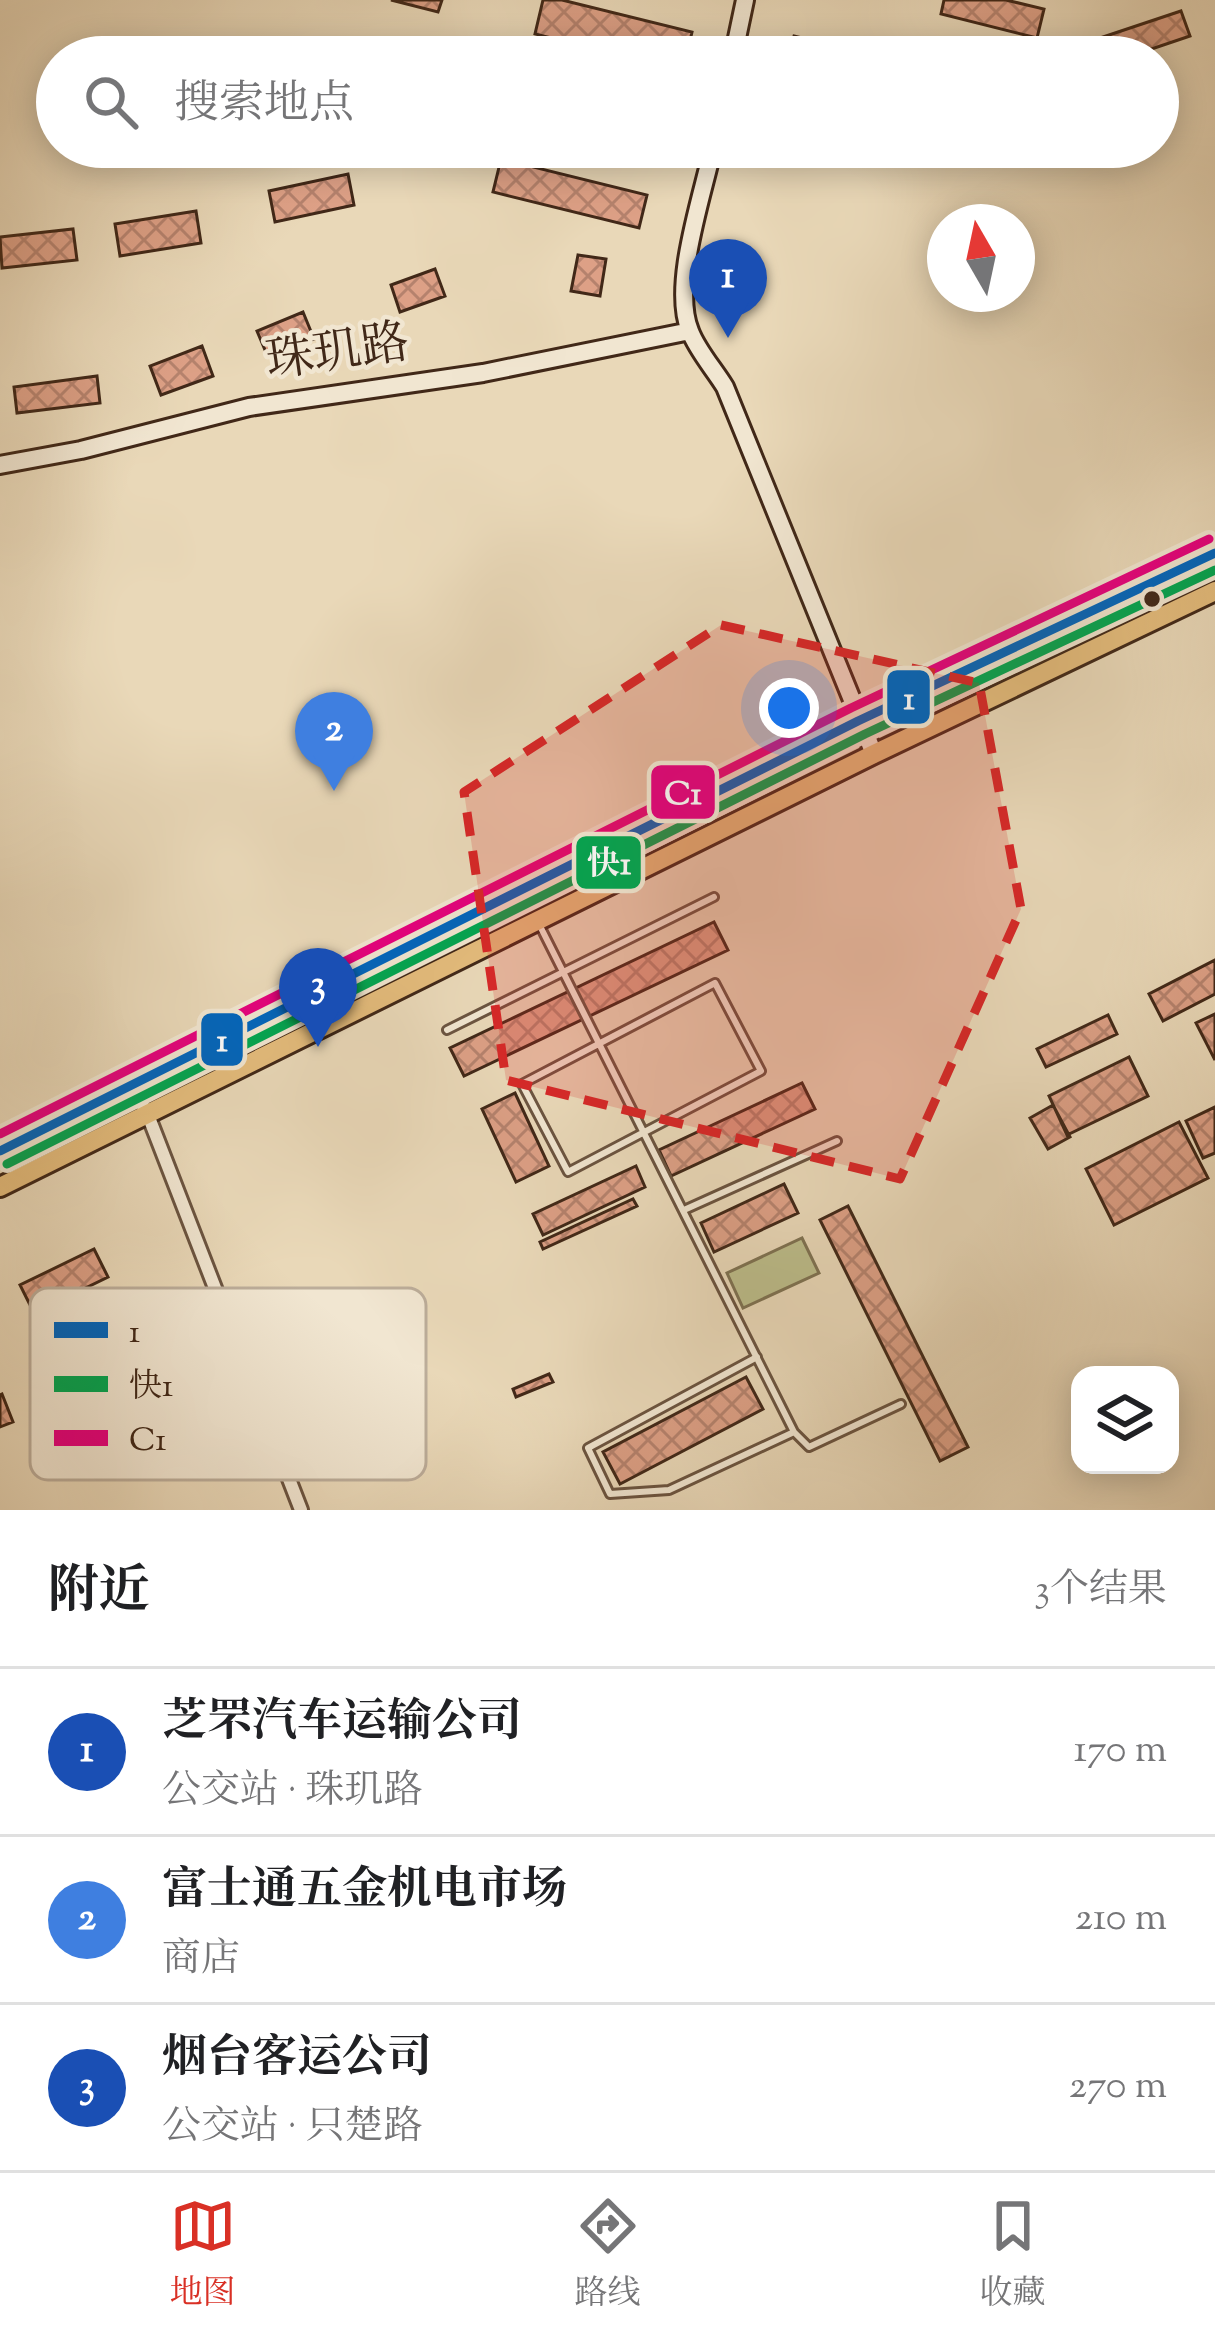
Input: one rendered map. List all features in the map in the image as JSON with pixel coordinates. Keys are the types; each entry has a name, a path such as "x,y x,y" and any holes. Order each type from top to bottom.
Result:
{"main road":[{"path":"0,1151 858,721 1215,554"},
{"path":"0,1187 874,754 1215,592"}],"street":[{"path":"737,36 745,0"},
{"path":"709,168 686,275 690,331 725,387 874,754"},
{"name":"珠玑路","path":"0,465 81,450 249,407 483,373 690,331"},
{"path":"133,1086 215,1288"},
{"path":"289,1480 301,1510"}],"lane":[{"path":"447,1030 714,897"},
{"path":"538,921 794,1432 809,1448 901,1404"},
{"path":"715,983 761,1071 644,1132 568,1172 522,1084 715,983"},
{"path":"684,1210 837,1141"},
{"path":"757,1357 588,1448 610,1494 669,1490 794,1432"}],"highlighted area":[{"path":"721,625 979,683 1021,909 900,1179 506,1080 464,792"}],"green space":[{"path":"802,1238 819,1273 743,1308 727,1273"}],"building":[{"path":"391,0 442,0 438,12"},
{"path":"543,0 562,0 692,32 691,36 535,34"},
{"path":"944,0 1006,0 1044,9 1037,36 941,14"},
{"path":"1181,11 1190,36 1179,40 1179,36 1106,36"},
{"path":"499,168 538,168 647,195 639,228 493,192"},
{"path":"348,174 354,205 275,222 269,191"},
{"path":"196,211 201,243 120,256 115,224"},
{"path":"73,229 77,260 2,268 0,237"},
{"path":"578,255 606,259 600,296 571,291"},
{"path":"435,269 445,296 400,312 391,285"},
{"path":"303,312 314,339 268,357 257,331"},
{"path":"202,346 213,376 161,395 150,366"},
{"path":"97,376 100,403 17,413 14,387"},
{"path":"714,922 728,950 464,1076 450,1048"},
{"path":"1215,960 1215,994 1163,1021 1149,994"},
{"path":"1215,1014 1215,1060 1196,1023"},
{"path":"1108,1015 1117,1034 1046,1067 1037,1049"},
{"path":"1129,1057 1148,1096 1067,1135 1049,1096"},
{"path":"802,1083 815,1109 671,1176 659,1150"},
{"path":"515,1093 549,1166 516,1182 482,1109"},
{"path":"1053,1105 1070,1137 1048,1149 1030,1118"},
{"path":"1215,1107 1215,1153 1203,1158 1186,1121"},
{"path":"1179,1122 1208,1178 1114,1225 1086,1169"},
{"path":"636,1166 645,1187 543,1235 533,1214"},
{"path":"784,1184 798,1213 714,1252 701,1223"},
{"path":"633,1199 637,1206 543,1249 540,1242"},
{"path":"848,1206 968,1447 940,1461 820,1220"},
{"path":"94,1249 108,1277 85,1288 30,1288 30,1305 20,1285"},
{"path":"549,1374 553,1382 516,1397 513,1389"},
{"path":"746,1377 763,1409 620,1484 603,1452"},
{"path":"0,1395 13,1422 0,1427"}],"transit line":[{"name":"C1","path":"0,1134 851,708 1209,539"},
{"name":"1","path":"0,1151 858,721 1215,553"},
{"name":"快1","path":"7,1164 865,734 1215,570"}],"place":[{"name":"芝罘汽车运输公司","path":"728,338"},
{"name":"富士通五金机电市场","path":"334,791"},
{"name":"烟台客运公司","path":"318,1047"}]}
